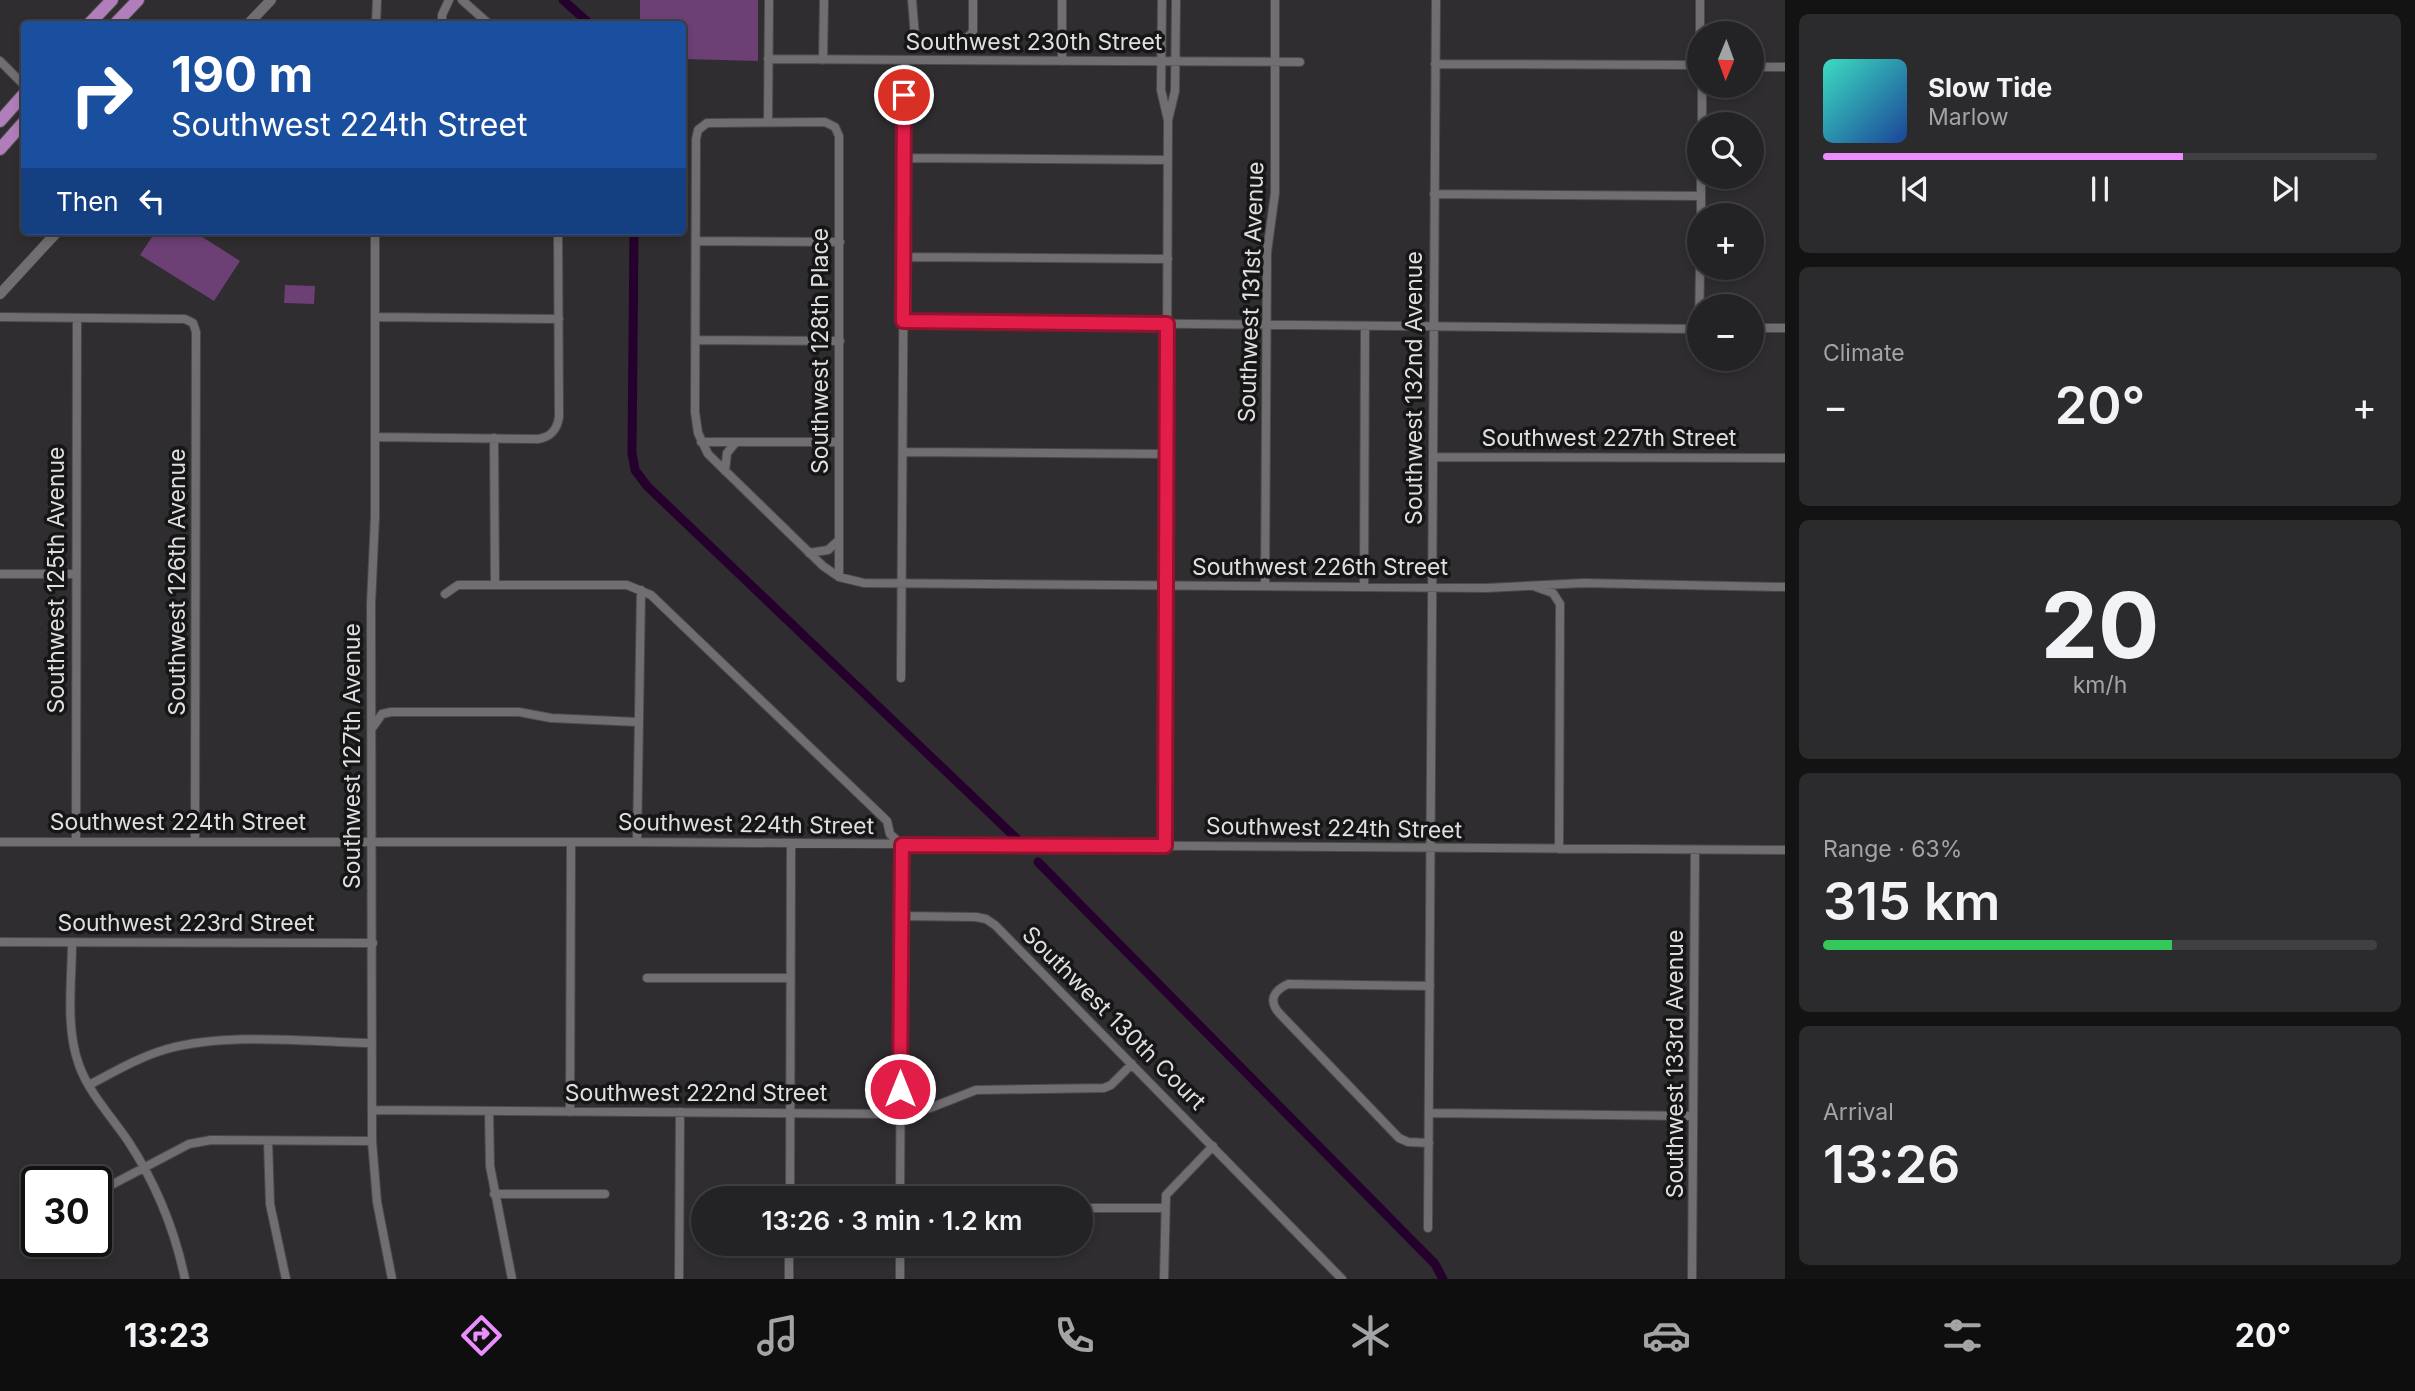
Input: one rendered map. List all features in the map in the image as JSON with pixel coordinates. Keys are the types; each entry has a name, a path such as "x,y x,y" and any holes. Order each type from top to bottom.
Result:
{"highway":[{"path":"92,21 112,0"},
{"path":"118,21 138,0"},
{"path":"0,121 21,97"},
{"path":"0,149 21,125"}],"street":[{"path":"251,21 271,0"},
{"path":"376,21 377,0"},
{"path":"442,21 449,0"},
{"path":"462,0 486,21"},
{"path":"769,0 768,122 711,122 701,127 696,139 695,419 701,442 725,471 809,552 839,577"},
{"path":"823,60 824,0"},
{"path":"912,0 912,32 918,40 960,42 969,37 974,28 974,0"},
{"path":"1062,0 1062,61"},
{"path":"1162,0 1162,96 1168,120"},
{"path":"1165,846 1168,120 1175,91 1176,0"},
{"name":"Southwest 131st Avenue","path":"1265,586 1267,244 1275,193 1275,0"},
{"name":"Southwest 132nd Avenue","path":"1428,1228 1436,0"},
{"path":"1700,0 1700,21"},
{"name":"Southwest 230th Street","path":"768,59 1300,62"},
{"path":"901,678 905,60"},
{"path":"0,61 21,82"},
{"path":"1435,64 1687,65"},
{"path":"1764,67 1785,67"},
{"name":"Southwest 128th Place","path":"768,122 825,122 835,127 840,142 839,577"},
{"path":"904,158 1168,160"},
{"path":"1701,189 1701,203"},
{"path":"1434,194 1701,196"},
{"path":"0,294 54,235"},
{"name":"Southwest 127th Avenue","path":"375,235 371,734 372,1141 377,1202 392,1279"},
{"path":"375,437 541,438 555,430 559,417 558,235"},
{"path":"696,241 840,242"},
{"path":"903,257 1168,259"},
{"path":"0,317 77,318"},
{"path":"375,317 559,319"},
{"name":"Southwest 126th Avenue","path":"77,318 185,319 193,323 196,359 195,841"},
{"name":"Southwest 125th Avenue","path":"76,842 77,318"},
{"path":"903,321 1687,329"},
{"path":"1364,587 1365,326"},
{"path":"1764,328 1785,328"},
{"path":"696,340 840,341"},
{"path":"494,438 495,585"},
{"path":"701,442 839,442"},
{"path":"725,471 727,453 736,442"},
{"path":"903,452 1167,454"},
{"name":"Southwest 227th Street","path":"1433,457 1785,458"},
{"path":"809,552 828,550 838,541"},
{"path":"0,574 75,574"},
{"name":"Southwest 226th Street","path":"839,577 864,583 900,581 1433,588 1536,587 1584,583 1785,587"},
{"path":"445,594 458,585 627,585 651,595 887,821 890,834 902,845 900,1186"},
{"path":"1536,587 1553,593 1560,604 1559,849"},
{"path":"637,842 640,590"},
{"path":"371,734 375,721 382,714 391,712 519,712 551,718 637,722"},
{"name":"Southwest 224th Street","path":"0,842 637,842 1785,850"},
{"path":"570,842 570,1112"},
{"path":"790,1186 791,844"},
{"name":"Southwest 133rd Avenue","path":"1692,1279 1695,850"},
{"name":"Southwest 130th Court","path":"902,916 986,919 1342,1279"},
{"name":"Southwest 223rd Street","path":"0,942 373,943"},
{"path":"72,942 72,1037 79,1065 89,1085 144,1168 167,1218 185,1279"},
{"path":"646,978 790,978"},
{"path":"1429,1143 1408,1142 1399,1138 1280,1014 1273,1006 1272,996 1277,989 1288,984 1430,986"},
{"path":"89,1085 135,1061 196,1043 372,1042"},
{"name":"Southwest 222nd Street","path":"372,1110 900,1114 930,1108 976,1090 1104,1088 1132,1064"},
{"path":"489,1111 489,1153 494,1194 512,1279"},
{"path":"678,1279 680,1112"},
{"path":"1430,1112 1693,1116"},
{"path":"112,1185 189,1144 211,1140 372,1141"},
{"path":"268,1141 270,1204 286,1279"},
{"path":"1164,1279 1166,1195 1213,1146"},
{"path":"494,1194 605,1194"},
{"path":"1093,1208 1164,1208"},
{"path":"789,1256 789,1279"},
{"path":"900,1256 900,1279"}],"shaded area":[{"path":"640,0 758,0 758,61 686,59 686,21 640,21"},
{"path":"153,235 199,235 240,261 214,301 140,255"},
{"path":"285,285 315,286 314,304 284,303"}],"waterway":[{"path":"563,0 587,21"},
{"path":"634,235 632,453 635,470 647,486 1017,839"},
{"path":"1038,862 1435,1264 1443,1279"}],"route":[{"path":"900,1089 902,845 1165,846 1168,597 1167,324 903,321 904,95"}]}
